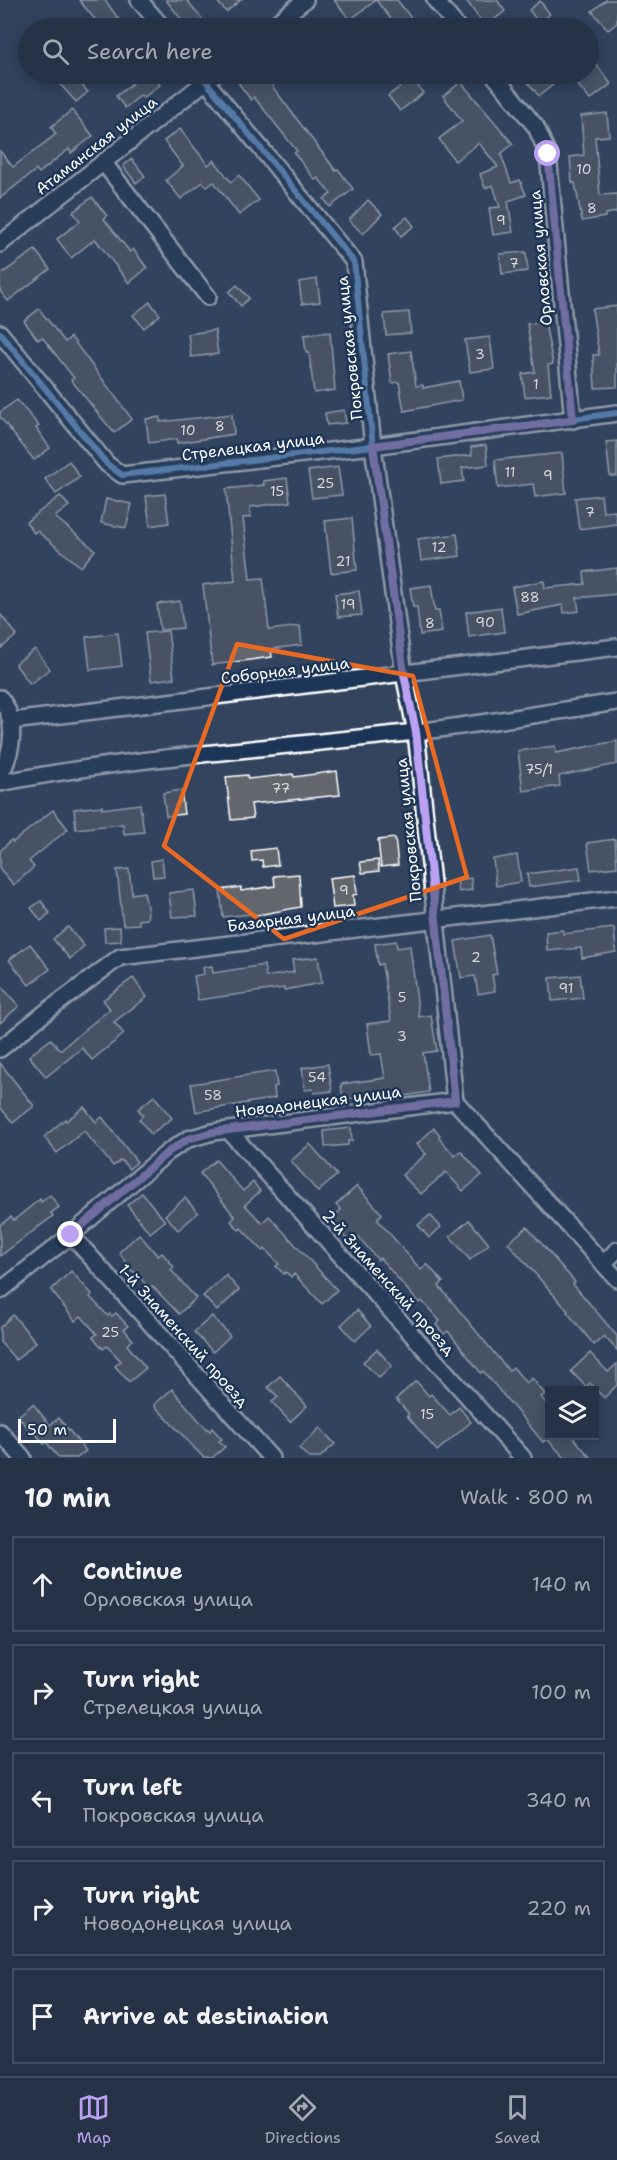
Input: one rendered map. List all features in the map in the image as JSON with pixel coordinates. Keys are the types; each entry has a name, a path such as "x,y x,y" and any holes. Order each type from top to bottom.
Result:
{"street":[{"path":"139,0 154,18"},
{"path":"282,18 305,0"},
{"path":"435,0 450,18"},
{"name":"Атаманская улица","path":"0,244 197,84"},
{"name":"Покровская улица","path":"213,84 354,262 373,446 404,674 416,732 455,1101"},
{"name":"Орловская улица","path":"502,84 536,127 548,154 573,420"},
{"path":"103,162 208,297"},
{"name":"Стрелецкая улица","path":"0,333 107,464 122,475 373,446 617,413"},
{"name":"Соборная улица","path":"12,721 617,647"},
{"path":"0,698 12,721 9,759 0,775"},
{"path":"0,783 43,774 226,751 416,732 617,702"},
{"name":"Базарная улица","path":"0,1049 70,993 120,957 617,898"},
{"path":"455,1101 617,1280"},
{"name":"Новодонецкая улица","path":"0,1291 71,1235 168,1152 188,1139 213,1132 455,1101"},
{"name":"2-й Знаменский проезд","path":"229,1131 523,1458"},
{"name":"1-й Знаменский проезд","path":"71,1235 270,1458"},
{"path":"603,1264 617,1250"},
{"path":"0,1432 23,1458"}],"highlighted area":[{"path":"237,644 413,676 467,877 284,939 164,846"}],"building":[{"path":"79,0 105,0 118,18 94,18"},
{"path":"166,0 187,0 201,18 180,18"},
{"path":"216,0 241,0 226,12"},
{"path":"334,0 376,0 353,18 348,18"},
{"path":"376,0 397,0 411,18 390,18"},
{"path":"466,0 497,0 505,11 496,18 479,18"},
{"path":"606,0 617,0 617,23 608,30 592,11"},
{"path":"540,1 550,14 545,18 535,18 529,10"},
{"path":"599,68 611,84 590,100 577,84 599,84"},
{"path":"60,84 81,84 88,92 76,102"},
{"path":"132,84 160,85 143,98 141,95 125,108 116,96"},
{"path":"239,84 275,84 272,86 336,171 338,169 353,189 330,207 324,199 331,194 318,178 315,180 294,153 297,151 254,97 251,100"},
{"path":"404,84 416,84 423,93 400,111 388,96"},
{"path":"458,84 463,84 513,144 501,154 511,183 520,180 526,195 508,201 513,232 493,235 489,208 500,207 493,185 485,188 480,174 498,167 479,143 455,161 439,139 462,121 443,96"},
{"path":"529,84 554,84 539,96"},
{"path":"72,110 93,136 71,153 69,149 39,173 36,170 0,198 0,151 13,167 56,134 51,127"},
{"path":"607,113 609,136 595,137 600,195 617,194 617,212 605,214 605,217 582,221 575,183 572,183 570,157 584,155 581,116"},
{"path":"180,129 208,165 214,160 231,182 239,175 259,200 239,215 214,182 207,187 203,182 181,199 166,180 183,166 164,141"},
{"path":"132,159 145,176 136,183 123,166"},
{"path":"92,197 107,216 104,219 130,252 133,249 147,268 129,283 95,239 71,258 57,239 80,221 73,212"},
{"path":"368,200 382,214 363,234 349,220"},
{"path":"407,217 414,226 401,236 395,227"},
{"path":"35,250 50,269 8,301 0,291 0,275"},
{"path":"526,252 528,271 502,274 500,254"},
{"path":"317,279 320,302 302,304 299,282"},
{"path":"237,285 249,298 241,306 229,292"},
{"path":"150,302 160,315 144,328 133,315"},
{"path":"617,306 617,387 595,388 593,355 599,355 592,309"},
{"path":"39,309 65,342 71,337 132,419 114,433 71,380 74,378 42,337 38,340 24,321"},
{"path":"409,312 411,333 386,335 384,314"},
{"path":"545,323 553,364 548,365 551,394 525,397 522,374 535,372 527,324"},
{"path":"215,330 218,354 191,357 188,334"},
{"path":"330,332 335,390 314,393 309,353 306,353 304,335"},
{"path":"490,337 494,369 470,372 465,340"},
{"path":"411,351 416,386 423,385 423,388 459,381 462,400 404,411 399,382 392,383 388,354"},
{"path":"17,400 39,426 36,428 50,448 34,460 0,417 0,412"},
{"path":"344,410 346,423 327,425 325,413"},
{"path":"232,414 234,434 177,443 177,439 149,443 146,419 160,417 160,422"},
{"path":"617,441 617,476 610,476 606,442"},
{"path":"486,445 488,465 462,468 464,481 441,484 438,459 472,455 471,447"},
{"path":"562,453 566,493 535,497 533,484 498,488 495,460"},
{"path":"69,461 80,477 56,494 45,479"},
{"path":"338,467 342,495 312,498 308,471"},
{"path":"287,478 290,502 250,507 251,517 243,518 250,579 263,578 269,630 300,626 302,645 271,649 272,657 212,665 203,585 235,581 226,489 264,485 263,481"},
{"path":"165,494 169,523 150,526 146,496"},
{"path":"601,495 603,512 615,511 617,524 579,529 575,498"},
{"path":"60,496 69,506 55,517 95,550 81,567 37,531 34,533 26,522"},
{"path":"106,499 132,504 126,528 101,523"},
{"path":"352,518 357,570 331,573 325,521"},
{"path":"457,534 460,556 421,561 418,539"},
{"path":"617,568 617,594 577,598 579,611 564,613 563,605 517,614 512,587 544,581 545,588 585,584 584,572"},
{"path":"431,585 435,611 439,610 442,632 420,635 417,607 413,607 410,588"},
{"path":"359,591 362,615 338,617 335,594"},
{"path":"180,601 183,628 160,630 157,604"},
{"path":"501,607 504,632 469,637 466,612"},
{"path":"0,614 17,635 0,649"},
{"path":"168,631 174,678 151,681 145,633"},
{"path":"118,633 122,666 90,670 86,637"},
{"path":"35,649 50,669 30,684 15,664"},
{"path":"617,741 617,764 559,776 560,786 523,791 518,751 555,746 556,753"},
{"path":"337,771 340,795 251,804 253,818 231,820 226,777 247,775 248,779 293,774 294,777"},
{"path":"181,790 184,814 166,816 163,793"},
{"path":"140,804 144,832 124,834 123,824 76,829 74,809 102,806 102,809"},
{"path":"53,810 68,829 29,861 34,867 14,885 0,869 0,851 11,840 13,842"},
{"path":"395,838 398,865 381,867 378,840"},
{"path":"615,839 617,867 591,870 587,843"},
{"path":"276,848 278,865 263,867 262,860 252,861 251,851"},
{"path":"517,855 521,882 496,886 493,859"},
{"path":"162,859 164,876 153,877 151,861"},
{"path":"378,860 379,871 362,873 360,862"},
{"path":"579,867 581,880 529,887 527,874"},
{"path":"129,869 132,894 144,892 148,912 147,919 139,920 139,924 123,925 117,870"},
{"path":"299,874 301,907 252,916 252,914 223,917 220,890 241,887 241,891 275,886 274,876"},
{"path":"355,875 357,894 353,895 354,906 333,908 329,878"},
{"path":"471,878 472,890 459,892 457,880"},
{"path":"194,890 197,916 172,917 169,893"},
{"path":"41,901 50,913 41,921 31,908"},
{"path":"68,927 84,946 70,959 53,939"},
{"path":"120,927 121,941 105,942 104,928"},
{"path":"614,928 616,952 582,958 581,948 547,951 546,932 563,930 563,934"},
{"path":"490,935 497,974 492,975 495,991 478,994 475,976 461,978 455,941"},
{"path":"396,941 397,948 410,946 419,1017 431,1015 437,1051 423,1053 429,1092 391,1098 390,1095 380,1096 379,1094 343,1100 341,1084 385,1078 381,1054 371,1055 367,1024 391,1021 382,964 378,965 375,944"},
{"path":"30,944 50,969 29,985 9,960"},
{"path":"318,957 322,983 198,1000 194,976 204,974 203,967 212,966 213,973 264,965 266,977 294,972 292,960"},
{"path":"580,975 583,998 552,1001 550,978"},
{"path":"133,978 147,997 114,1022 124,1034 92,1060 82,1048 46,1077 29,1056 51,1039 60,1050 110,1009 103,1000"},
{"path":"0,985 19,1006 0,1023"},
{"path":"0,1063 34,1106 13,1123 0,1107"},
{"path":"328,1064 332,1091 314,1093 313,1089 305,1090 302,1068"},
{"path":"275,1071 277,1086 274,1087 275,1098 196,1112 191,1084"},
{"path":"154,1096 172,1118 151,1134 139,1119 143,1115 138,1109"},
{"path":"84,1107 96,1122 102,1117 137,1162 129,1169 121,1160 113,1166 84,1131 57,1153 44,1137"},
{"path":"351,1128 352,1141 348,1141 348,1145 325,1147 324,1131"},
{"path":"434,1128 440,1135 439,1138 455,1156 461,1151 482,1175 463,1191 446,1172 421,1194 402,1175 426,1154 417,1144"},
{"path":"310,1144 337,1175 318,1192 291,1161"},
{"path":"216,1160 243,1191 253,1182 260,1191 245,1205 262,1223 269,1216 337,1290 322,1304 294,1274 291,1277 286,1272 284,1274 276,1266 279,1264 265,1249 263,1251 231,1221 235,1217 200,1173"},
{"path":"357,1186 382,1214 377,1219 421,1270 427,1264 443,1282 439,1286 509,1371 513,1367 526,1383 532,1378 545,1394 541,1397 545,1402 546,1440 543,1442 483,1371 481,1373 448,1331 444,1334 436,1325 440,1321 422,1301 419,1303 380,1258 378,1260 358,1236 350,1243 330,1220 341,1210 336,1205"},
{"path":"142,1193 165,1221 150,1233 127,1205"},
{"path":"50,1195 59,1207 51,1213 53,1216 0,1256 0,1225 11,1217 14,1220 40,1199 41,1202"},
{"path":"185,1198 198,1213 178,1230 165,1215"},
{"path":"430,1215 441,1227 429,1238 418,1225"},
{"path":"469,1220 489,1244 470,1260 450,1236"},
{"path":"527,1227 575,1282 573,1284 617,1336 617,1350 604,1336 594,1345 568,1311 508,1243"},
{"path":"139,1234 158,1256 162,1253 174,1267 171,1270 196,1298 179,1314 152,1286 149,1288 136,1273 127,1268 119,1252"},
{"path":"71,1271 92,1294 90,1297 108,1316 116,1313 128,1326 124,1329 133,1340 127,1345 146,1368 129,1382 115,1366 121,1361 107,1346 103,1349 93,1337 97,1334 81,1316 75,1321 51,1290"},
{"path":"226,1275 239,1290 217,1311 203,1296"},
{"path":"357,1310 371,1326 355,1341 341,1325"},
{"path":"13,1315 36,1342 16,1360 0,1342 0,1327"},
{"path":"212,1316 230,1336 213,1352 194,1332"},
{"path":"377,1349 392,1366 379,1378 363,1362"},
{"path":"590,1353 608,1372 617,1364 617,1385 604,1398 599,1393 599,1386 593,1386 590,1383 585,1386 571,1371"},
{"path":"280,1376 307,1406 290,1422 272,1402 278,1397 268,1387"},
{"path":"416,1381 450,1415 459,1407 471,1422 437,1451 407,1416 409,1414 396,1399"},
{"path":"172,1389 202,1424 210,1431 212,1428 222,1439 219,1441 225,1447 212,1458 204,1458 154,1405"},
{"path":"33,1404 50,1425 59,1418 86,1451 77,1458 59,1458 46,1442 44,1444 34,1431 32,1433 18,1416"},
{"path":"320,1428 335,1444 319,1458 309,1458 299,1448"},
{"path":"548,1440 575,1440 591,1458 565,1458"}],"cycle path":[{"path":"208,84 354,262 373,446 404,674 416,732 455,1101"},
{"path":"0,333 107,464 122,475 373,446 617,413"}],"route":[{"path":"71,1235 168,1152 188,1139 213,1132 455,1101 416,732 404,674 373,446 573,420 548,154"}]}
